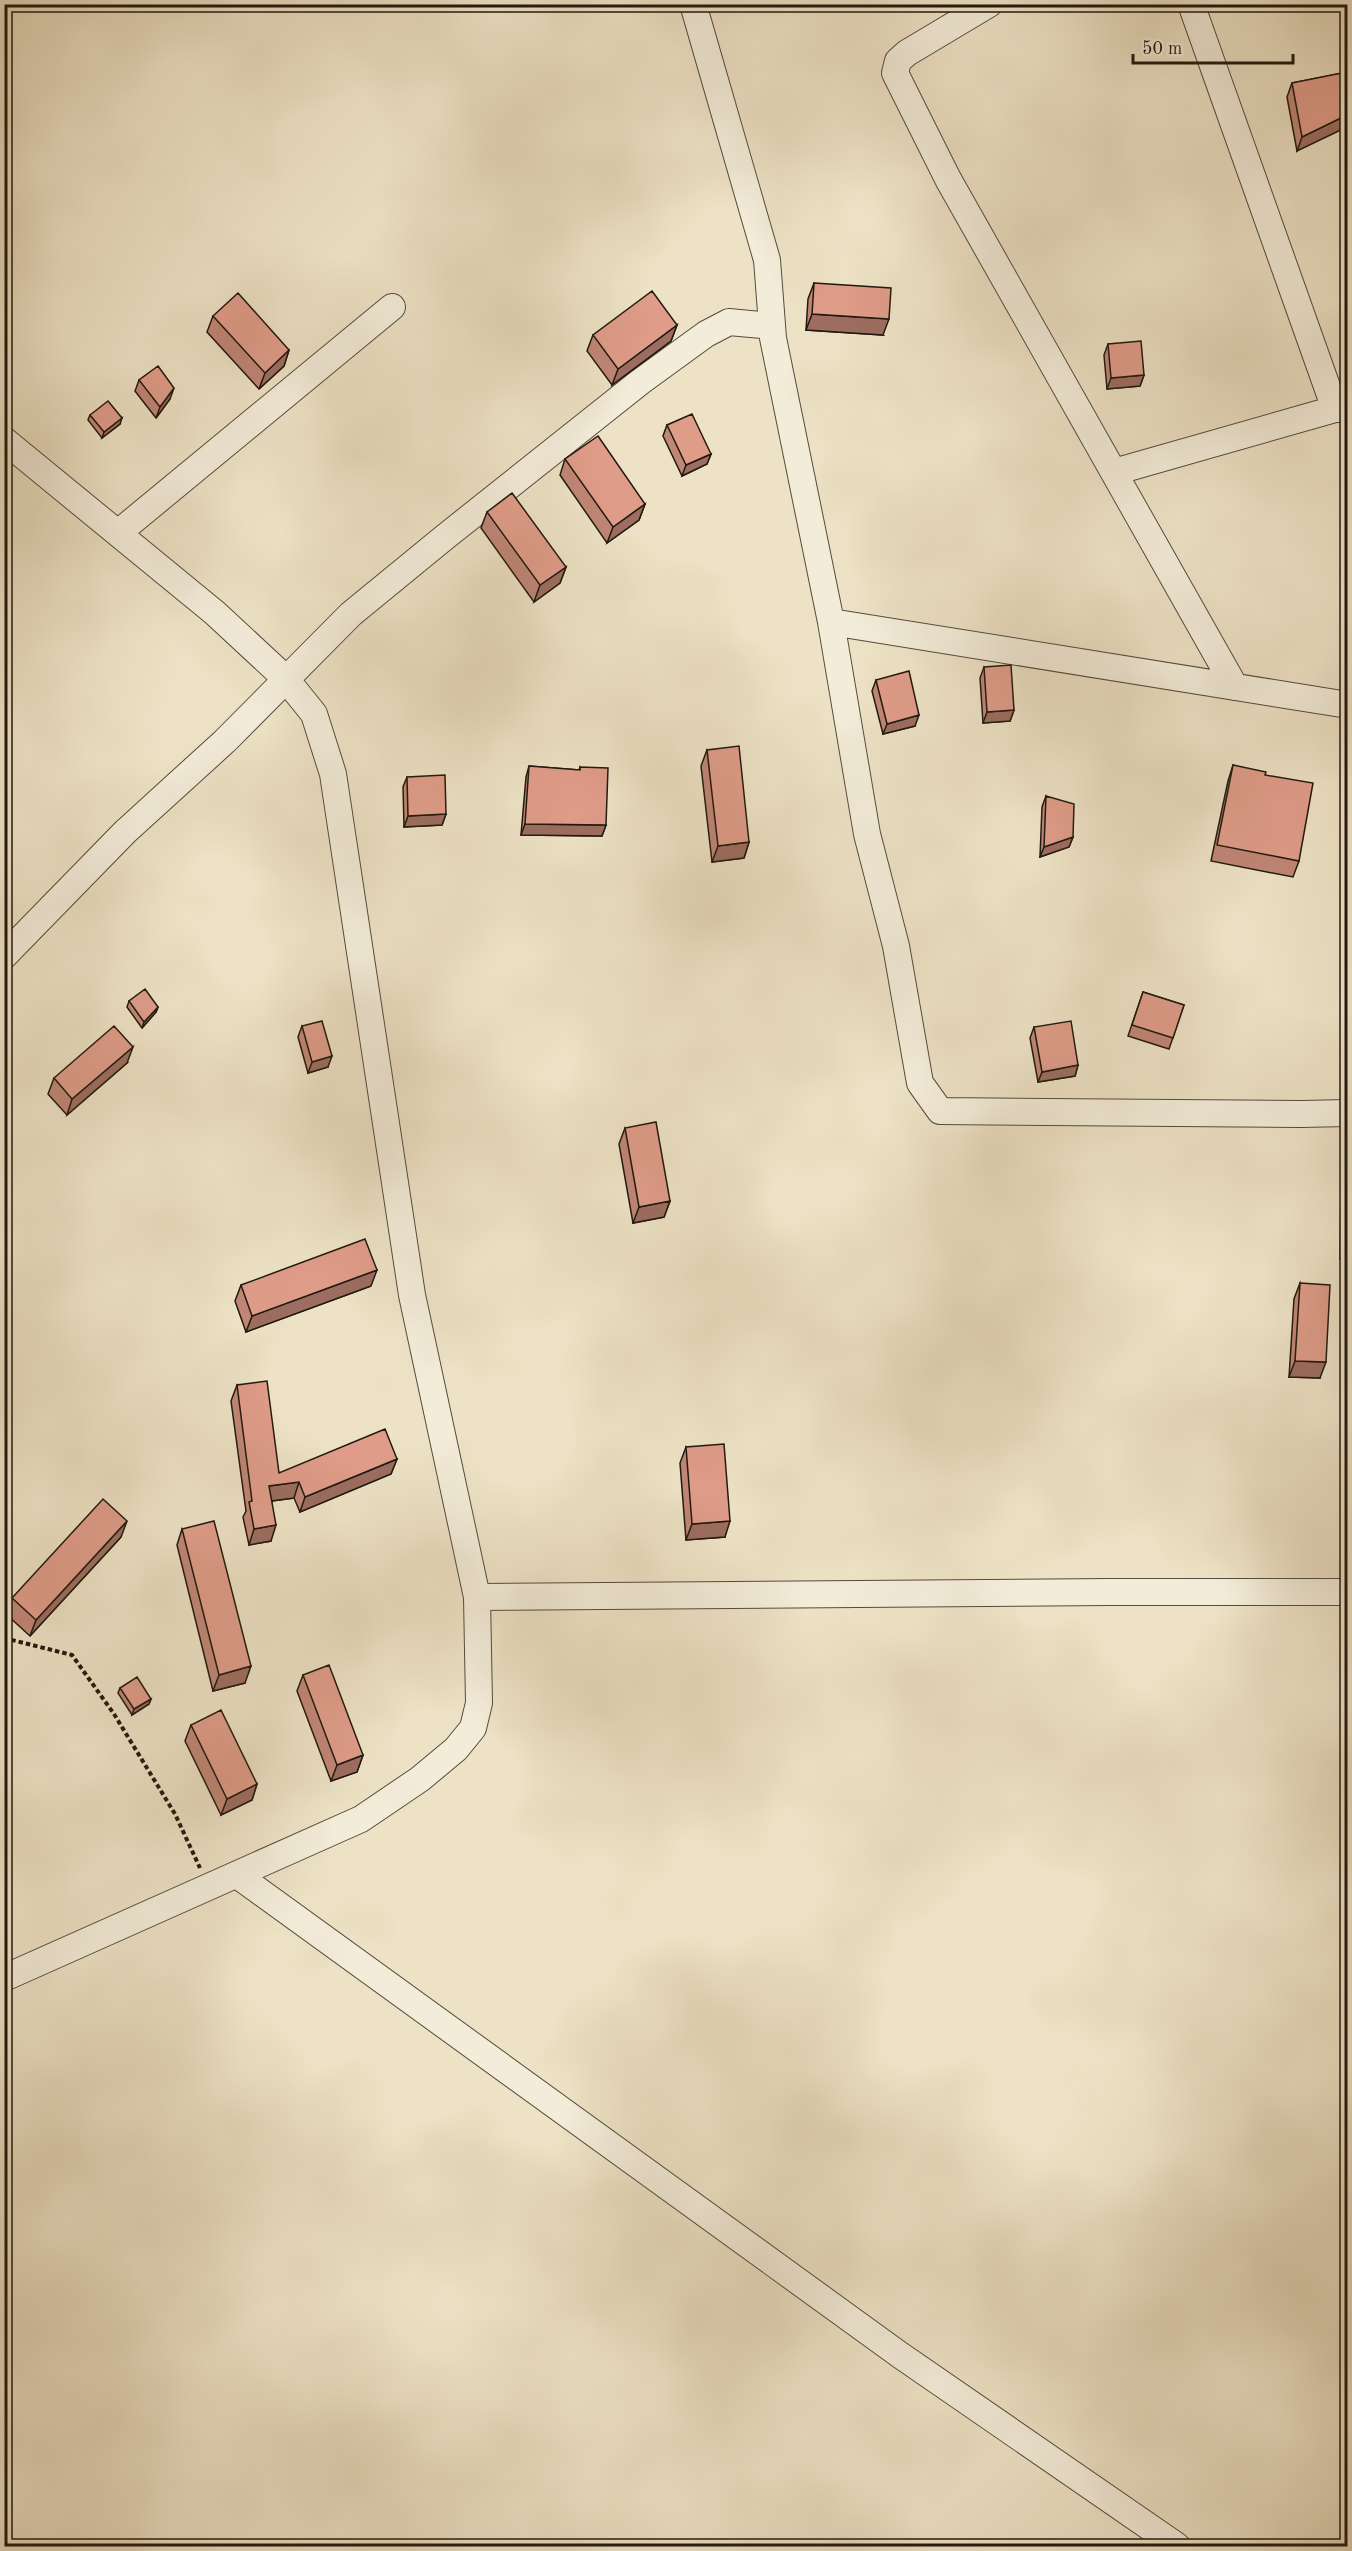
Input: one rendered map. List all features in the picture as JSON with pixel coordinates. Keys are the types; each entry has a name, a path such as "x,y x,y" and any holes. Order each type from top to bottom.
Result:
{"street":[{"path":"693,4 766,260 772,326 831,622 867,834 896,946 920,1083 940,1111 1347,1113"},
{"path":"989,4 907,53 898,61 895,73 948,178 1236,687"},
{"path":"1114,472 1341,409 1191,4"},
{"path":"118,533 392,307"},
{"path":"4,956 125,832 225,741 351,614 640,382 706,334 729,322 772,326"},
{"path":"4,440 215,613 285,678 315,714 333,774 412,1295 477,1597 479,1703 473,1728 456,1749 420,1779 361,1819 4,1978"},
{"path":"831,622 1347,705"},
{"path":"477,1597 1347,1592"},
{"path":"237,1875 881,2341 1177,2547"}],"path":[{"path":"4,1638 72,1655 114,1714 175,1814 209,1888"}],"building":[{"path":"1347,72 1347,115 1302,137 1292,83"},
{"path":"814,283 891,288 889,319 812,314"},
{"path":"652,291 677,325 618,369 593,335"},
{"path":"238,293 289,350 265,373 213,316"},
{"path":"1141,341 1144,375 1111,378 1108,344"},
{"path":"158,366 174,388 160,407 139,380"},
{"path":"108,401 122,418 104,432 90,415"},
{"path":"692,414 711,454 686,465 667,425"},
{"path":"598,436 645,504 613,527 565,459"},
{"path":"512,493 566,567 540,585 487,512"},
{"path":"1011,665 1014,710 987,712 984,667"},
{"path":"909,671 919,715 887,724 876,680"},
{"path":"739,746 749,842 718,846 707,750"},
{"path":"1233,765 1266,772 1265,775 1313,783 1299,861 1217,845"},
{"path":"529,766 580,770 580,767 608,768 606,825 525,824"},
{"path":"445,775 446,814 408,816 407,777"},
{"path":"1046,796 1074,804 1073,837 1044,847"},
{"path":"145,989 158,1007 144,1022 129,1001"},
{"path":"1143,992 1184,1005 1173,1038 1132,1025"},
{"path":"322,1021 332,1056 312,1062 302,1026"},
{"path":"1071,1021 1078,1065 1042,1072 1034,1027"},
{"path":"114,1026 133,1047 72,1099 54,1078"},
{"path":"656,1122 670,1201 639,1207 625,1128"},
{"path":"1345,1178 1347,1178 1347,1249 1344,1249"},
{"path":"365,1239 377,1270 252,1316 241,1285"},
{"path":"1300,1283 1330,1285 1326,1362 1295,1361"},
{"path":"267,1381 279,1473 385,1429 397,1459 305,1497 299,1482 269,1486 276,1525 254,1529 237,1385"},
{"path":"724,1444 730,1521 692,1524 686,1447"},
{"path":"103,1499 127,1521 36,1620 12,1598"},
{"path":"214,1521 251,1666 219,1675 182,1529"},
{"path":"329,1665 363,1755 337,1765 303,1675"},
{"path":"137,1677 151,1699 134,1709 120,1688"},
{"path":"221,1710 257,1784 227,1799 191,1725"}]}
